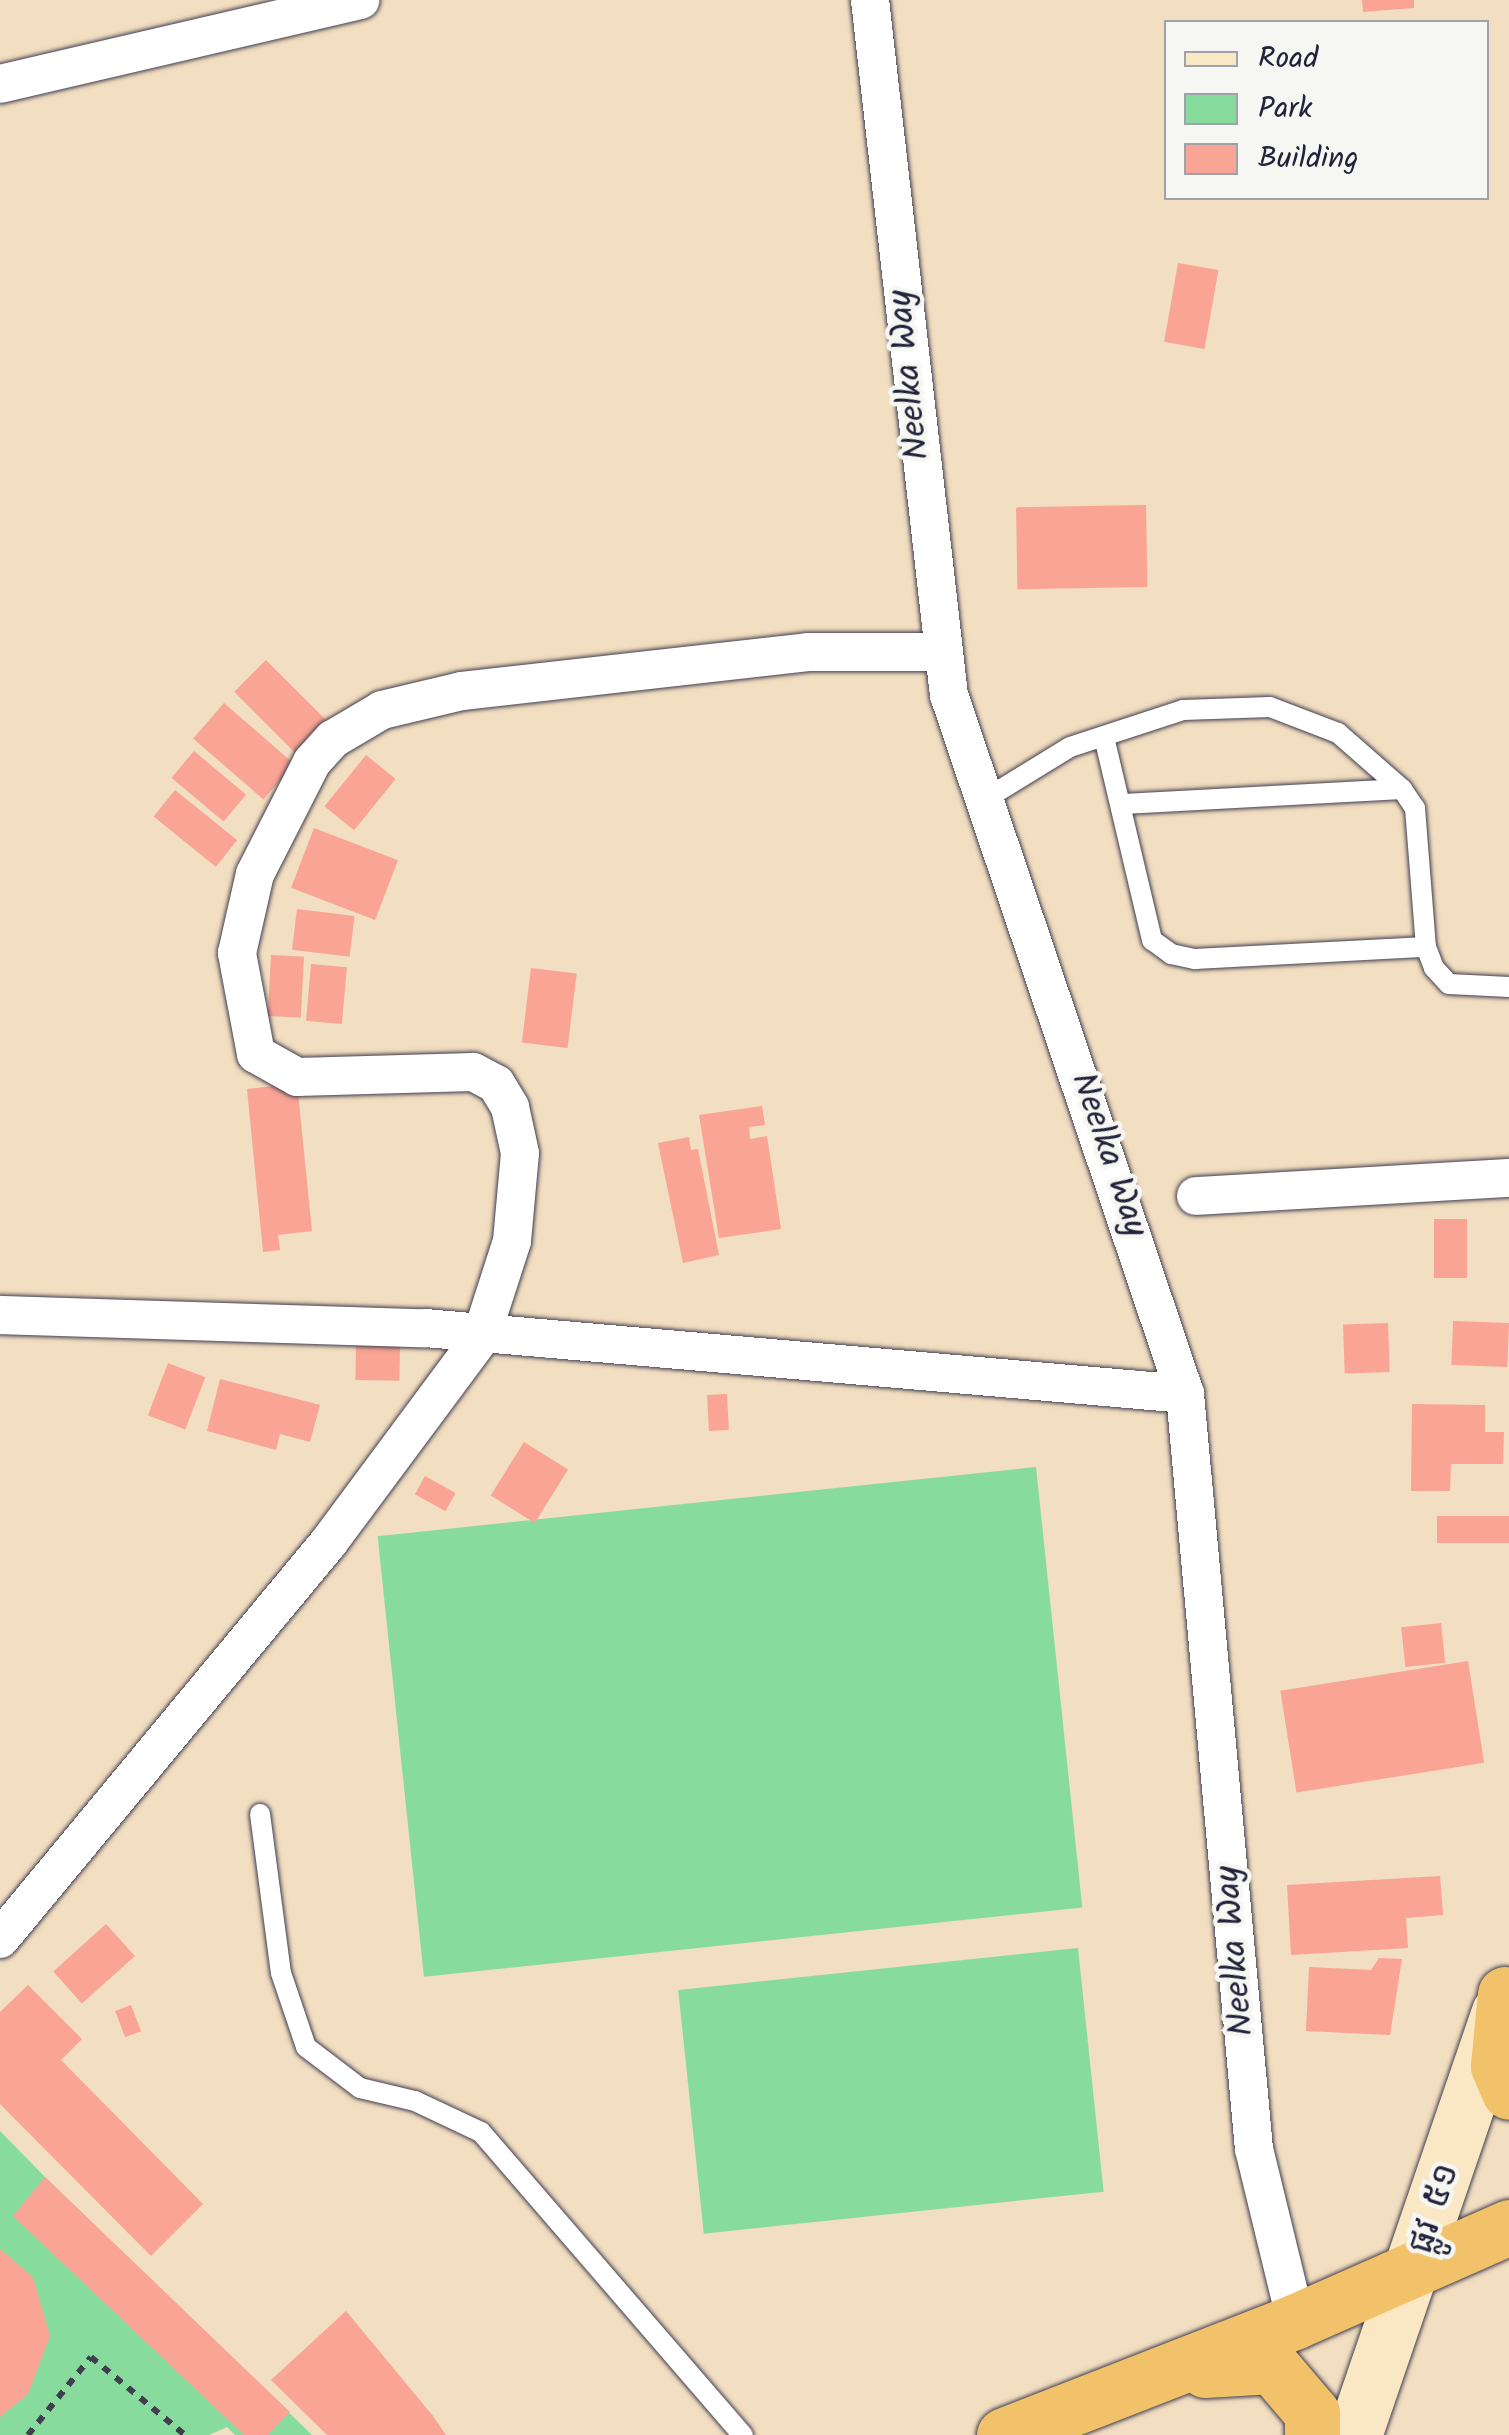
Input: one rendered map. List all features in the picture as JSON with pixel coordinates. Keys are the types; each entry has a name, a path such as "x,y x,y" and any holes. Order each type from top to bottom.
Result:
{"highway":[{"path":"1507,1988 1498,2066 1509,2092"},
{"path":"1004,2435 1296,2321 1509,2227"},
{"path":"1138,2385 1227,2364 1272,2366 1312,2413 1312,2435"}],"main road":[{"name":"ផ្លូវ ៥១","path":"1354,2435 1414,2272 1507,1988"}],"street":[{"path":"0,84 360,0"},
{"name":"Neelka Way","path":"870,0 940,652 1185,1394 1254,2149 1296,2321"},
{"path":"0,1939 329,1542 481,1337 512,1241 520,1153 510,1106 496,1084 473,1072 298,1077 256,1054 248,1029 237,953 254,874 312,762 333,739 382,710 462,691 808,652 940,652"},
{"path":"1196,1196 1509,1178"},
{"path":"0,1315 425,1328 481,1337 1185,1394"}],"lane":[{"path":"987,798 1070,747 1183,710 1270,707 1338,733 1402,790 1414,808 1425,872 1426,948 1449,984 1509,987"},
{"path":"1104,737 1124,804 1152,940 1171,954 1194,959 1426,948"},
{"path":"1124,804 1402,790"},
{"path":"260,1814 281,1973 306,2047 360,2088 414,2101 481,2132 742,2435"}],"path":[{"path":"28,2435 92,2357 185,2435"}],"green space":[{"path":"1036,1467 1082,1908 424,1977 378,1536"},
{"path":"1078,1948 1104,2192 704,2234 678,1990"},
{"path":"0,2131 312,2435 235,2435 227,2427 209,2435 0,2435"}],"building":[{"path":"1362,0 1414,0 1414,8 1363,12"},
{"path":"1178,263 1218,270 1204,349 1164,342"},
{"path":"1146,505 1147,587 1017,589 1016,507"},
{"path":"266,660 327,721 295,753 234,692"},
{"path":"224,703 294,764 263,799 193,738"},
{"path":"194,751 246,795 224,822 172,778"},
{"path":"366,755 396,779 354,830 324,806"},
{"path":"175,790 237,840 216,867 154,816"},
{"path":"314,828 398,860 375,920 291,888"},
{"path":"297,909 355,916 350,957 292,950"},
{"path":"271,955 304,957 301,1018 268,1016"},
{"path":"311,964 347,967 342,1024 306,1021"},
{"path":"531,968 577,974 568,1048 522,1042"},
{"path":"297,1083 312,1231 278,1235 280,1250 263,1252 247,1089"},
{"path":"762,1106 765,1125 749,1127 750,1139 767,1136 781,1229 719,1238 699,1115"},
{"path":"689,1137 691,1150 698,1149 719,1255 683,1263 658,1143"},
{"path":"1434,1219 1467,1219 1467,1278 1434,1278"},
{"path":"1453,1321 1509,1323 1507,1367 1451,1365"},
{"path":"1388,1323 1390,1372 1345,1374 1343,1325"},
{"path":"356,1346 400,1347 399,1381 355,1380"},
{"path":"168,1363 205,1377 185,1430 148,1415"},
{"path":"220,1379 320,1405 310,1442 280,1434 276,1450 207,1431"},
{"path":"727,1394 729,1430 709,1431 707,1395"},
{"path":"1412,1404 1485,1405 1485,1432 1504,1432 1503,1464 1451,1464 1450,1491 1411,1491"},
{"path":"524,1442 568,1470 535,1523 491,1495"},
{"path":"425,1476 456,1493 445,1511 415,1494"},
{"path":"1437,1516 1509,1516 1509,1543 1437,1543"},
{"path":"1441,1623 1445,1663 1405,1667 1401,1627"},
{"path":"1468,1661 1484,1763 1296,1792 1280,1691"},
{"path":"1440,1876 1443,1915 1406,1918 1408,1948 1291,1955 1287,1885"},
{"path":"106,1924 135,1956 82,2003 53,1972"},
{"path":"1379,1958 1402,1959 1390,2035 1306,2031 1309,1967 1371,1970"},
{"path":"28,1985 82,2039 61,2060 203,2204 151,2256 0,2104 0,2012"},
{"path":"131,2005 141,2031 125,2037 115,2011"},
{"path":"45,2177 290,2412 268,2435 244,2435 13,2216"},
{"path":"0,2249 33,2277 50,2336 28,2394 0,2417"},
{"path":"346,2311 446,2435 327,2435 271,2380"}]}
